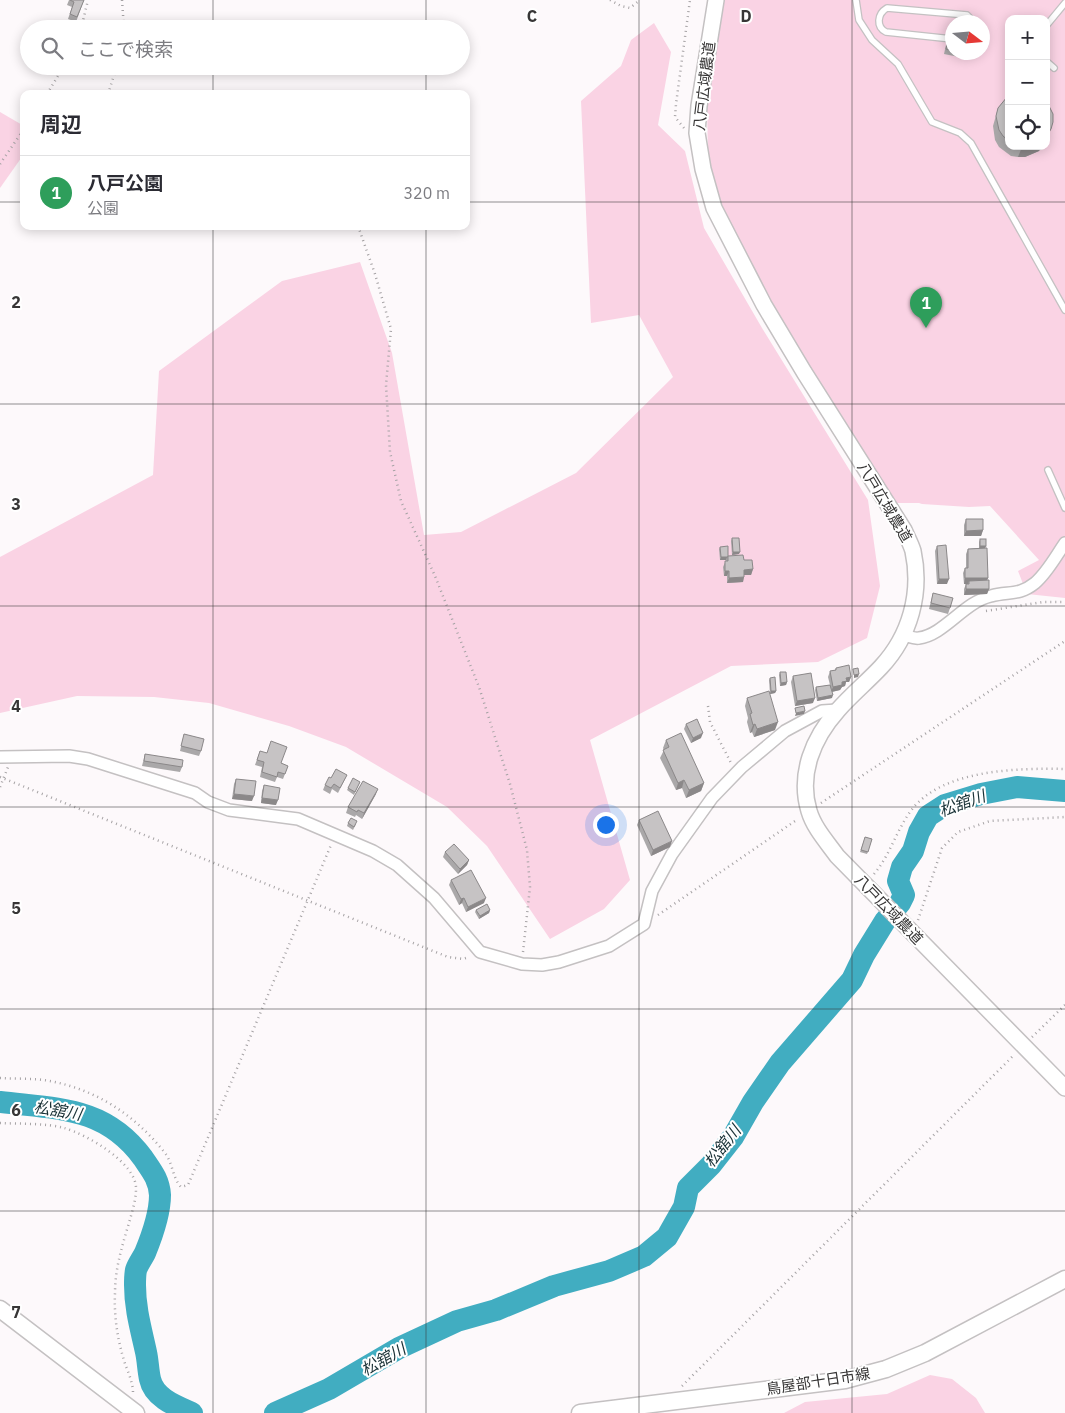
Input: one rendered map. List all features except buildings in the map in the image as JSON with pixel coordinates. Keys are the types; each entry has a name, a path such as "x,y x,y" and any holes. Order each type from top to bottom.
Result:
{"main road":[{"name":"鳥屋部十日市線","path":"580,1413 845,1380 886,1370 925,1353 1065,1279"},
{"path":"0,1309 131,1409"}],"street":[{"name":"八戸広域農道","path":"716,0 699,106 697,133 703,169 714,208 760,296 804,372 904,530 913,550 916,577 912,612 903,635 882,667 837,710 812,750 805,771 809,811 816,828 837,856 1065,1088"},
{"path":"903,635 918,638 935,632 969,605 991,596 1022,591 1041,576 1065,543"},
{"path":"0,757 69,756 88,759 195,793 208,802 229,810 298,819 373,851 397,865 434,898 480,952 522,964 542,965 568,960 609,946 644,924 652,891 672,854 712,798 736,773 785,731 822,711 837,710"}],"lane":[{"path":"856,0 859,20 872,40 898,64 932,122 960,133 971,143 1065,310"},
{"path":"1050,21 1065,4"},
{"path":"945,38 886,32 881,30 879,18 887,8 967,15"},
{"path":"1050,64 1054,68"},
{"path":"1048,470 1065,508"}],"path":[{"path":"83,20 88,0"},
{"path":"122,0 123,20"},
{"path":"610,0 630,8 640,0"},
{"path":"690,0 678,85 676,117 683,127 697,133"},
{"path":"49,90 59,75"},
{"path":"109,90 114,75"},
{"path":"0,164 20,135"},
{"path":"359,230 391,329 386,385 390,452 401,501 435,576 479,687 510,784 526,850 530,887 522,964"},
{"path":"986,611 1043,602 1065,602"},
{"path":"644,924 1065,640"},
{"path":"708,706 710,722 736,773"},
{"path":"0,786 12,756"},
{"path":"866,886 880,866 899,829 914,807 929,793 950,783 991,772 1024,768 1065,769"},
{"path":"2,777 448,957 463,960 480,952"},
{"path":"910,930 918,918 942,848 958,832 990,822 1065,818"},
{"path":"0,1078 49,1081 93,1094 127,1114 150,1133 170,1160 176,1181 181,1187 188,1185 335,834"},
{"path":"672,1402 681,1387 1065,1005"},
{"path":"0,1123 63,1127 82,1135 117,1156 134,1180 136,1187 134,1202 118,1261 115,1292 116,1328 123,1360 132,1383 131,1409"}],"shaded area":[{"path":"724,0 1065,0 1065,598 1027,594 1018,571 1039,560 990,506 969,507 897,503 815,379 758,277 719,199 708,160 707,103"},
{"path":"654,23 671,52 658,125 685,151 704,228 762,328 868,500 880,586 867,638 818,662 731,666 590,740 630,880 604,909 550,939 487,846 447,807 346,747 289,726 209,703 154,697 77,696 0,713 0,557 153,475 159,371 282,281 360,262 392,353 424,535 461,532 576,473 673,377 639,315 591,323 581,101 621,66 631,40"},
{"path":"0,112 20,124 20,160 0,188"},
{"path":"930,1375 952,1379 976,1398 985,1413 784,1413 805,1402 887,1394"}],"waterway":[{"name":"松舘川","path":"275,1413 329,1389 399,1348 457,1321 496,1310 554,1286 609,1271 644,1256 667,1237 684,1207 688,1188 711,1165 733,1137 753,1102 780,1063 852,980 864,955 904,895 898,881 902,867 913,851 919,832 928,816 945,805 981,794 1017,787 1065,791"},
{"name":"松舘川","path":"0,1102 60,1109 96,1119 113,1128 128,1141 152,1171 158,1184 160,1202 150,1239 136,1270 135,1294 137,1311 152,1386 166,1400 192,1413"}],"place":[{"name":"八戸公園","path":"926,328"}]}
